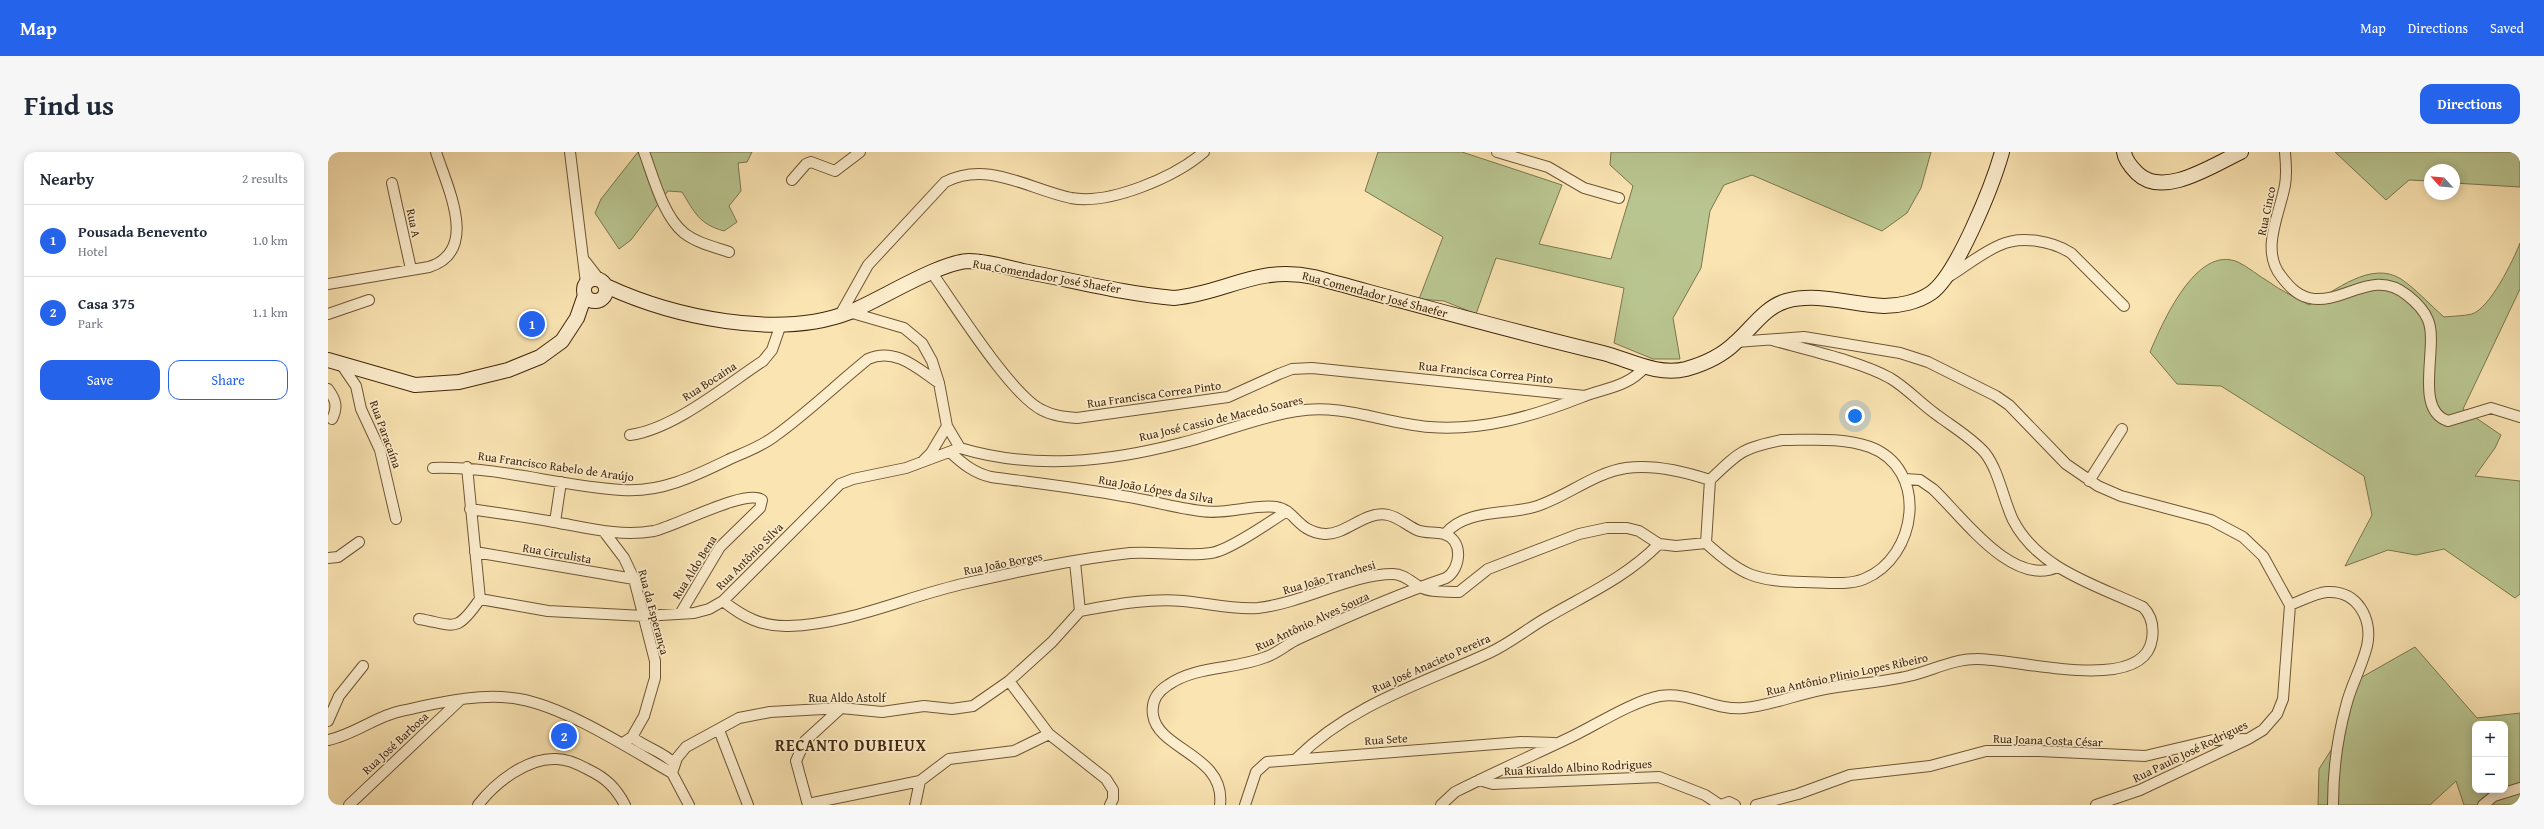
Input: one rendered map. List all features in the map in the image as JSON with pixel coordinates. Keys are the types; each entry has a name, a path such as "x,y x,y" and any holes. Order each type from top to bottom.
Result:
{"street":[{"path":"328,284 441,263 449,256 457,236 456,218 436,152"},
{"path":"334,362 415,385 429,385 459,382 528,362 562,341 596,290 585,261 570,152"},
{"path":"644,152 661,199 683,232 701,243 729,252"},
{"path":"792,180 806,164 811,162 835,172 860,152"},
{"path":"960,448 947,426 939,383 932,361 922,343 915,335 892,323 844,313 868,265 945,182 958,176 975,172 990,174 1072,198 1110,197 1161,178 1204,152"},
{"path":"1497,152 1548,167 1584,188 1619,198"},
{"name":"Rua Comendador José Shaefer","path":"596,290 624,295 675,310 744,323 781,324 807,321 844,313 959,263 977,262 1174,298 1188,296 1255,276 1289,272 1314,277 1517,333 1609,355 1645,367 1674,370 1694,366 1721,353 1736,342 1762,316 1785,302 1805,298 1829,298 1884,306 1903,304 1930,294 1944,279 1968,238 2002,152"},
{"path":"2124,152 2130,166 2145,181 2156,184 2173,183 2241,152"},
{"name":"Rua Cinco","path":"2285,152 2285,186 2277,214 2272,244 2273,258 2279,274 2296,292 2312,298 2332,296 2375,284 2385,285 2404,292 2424,312 2430,327 2432,346 2428,385 2432,403 2439,416 2448,421 2491,408 2520,417"},
{"name":"Rua A","path":"392,183 411,269"},
{"path":"1944,279 2000,245 2021,240 2039,242 2063,248 2071,253 2124,306"},
{"name":"Rua Francisca Correa Pinto","path":"932,274 1010,380 1040,409 1060,417 1077,418 1220,398 1251,388 1292,369 1312,368 1585,396"},
{"path":"328,314 369,300"},
{"name":"Rua Bocaina","path":"630,435 646,433 671,422 763,361 772,350 781,324"},
{"path":"1736,342 1772,340 1792,337 1827,339 1900,353 1928,362 1996,396 2009,405 2066,464 2089,481 2120,496 2211,520 2228,527 2248,541 2263,556 2290,605 2320,594 2336,593 2358,604 2368,620 2367,645 2346,704 2338,742 2333,779 2333,805"},
{"name":"Rua Antônio Plinio Lopes Ribeiro","path":"1441,805 1455,792 1479,780 1612,715 1659,696 1679,696 1719,706 1743,708 1820,690 1907,676 1976,659 2111,670 2127,667 2146,656 2151,646 2153,634 2152,624 2146,610 2057,567 2026,539 2013,520 1989,461 1972,441 1928,409 1907,390 1885,376 1772,340"},
{"name":"Rua Francisco Rabelo de Araújo","path":"433,468 467,467 561,482 623,490 644,490 666,486 694,476 774,437 868,358 878,354 898,357 939,383"},
{"name":"Rua Paracaína","path":"334,362 356,386 361,409 380,450 396,519"},
{"name":"Rua José Cassio de Macedo Soares","path":"960,448 1017,461 1068,462 1180,444 1297,410 1337,411 1370,415 1430,427 1456,427 1529,417 1585,396 1626,383 1645,367"},
{"path":"328,389 334,397 337,406 332,419"},
{"path":"922,461 931,453 947,426"},
{"path":"2089,481 2122,429"},
{"path":"1782,440 1843,440 1870,447 1892,462 1905,479 1910,511 1907,533 1885,566 1863,580 1849,582 1770,581 1758,578 1735,567 1706,543 1710,480 1735,455 1746,449 1782,440"},
{"name":"Rua Antônio Silva","path":"480,599 548,611 644,616 680,614 709,609 723,600 840,484 922,461 960,448"},
{"name":"Rua João Lópes da Silva","path":"950,452 968,468 979,474 991,477 1123,496 1201,512 1221,513 1271,507 1287,511"},
{"path":"419,619 450,626 465,619 480,599 474,552 467,467"},
{"path":"1287,511 1302,527 1321,533 1334,533 1379,515 1388,515 1419,531 1445,534 1464,522 1485,514 1535,507 1606,474 1625,468 1661,468 1710,480"},
{"path":"1905,479 1920,480 1933,489 2000,555 2018,565 2033,570 2049,571 2057,567"},
{"path":"555,522 561,482"},
{"name":"Rua Aldo Bena","path":"605,533 657,530 669,527 741,497 754,497 762,500 760,508 720,547 680,614"},
{"path":"470,509 555,522 605,533"},
{"name":"Rua João Borges","path":"723,600 749,620 786,626 818,624 869,613 965,583 1075,562 1131,553 1212,553 1227,548 1287,511"},
{"name":"Rua João Tranchesi","path":"1080,611 1131,602 1153,601 1181,601 1234,607 1259,608 1294,601 1343,585 1388,574 1400,575 1420,587 1439,591 1459,592 1488,570 1579,534 1606,528 1627,528 1639,531 1660,544 1676,546 1706,543"},
{"name":"Rua da Esperança","path":"605,533 624,558 634,579 655,661 655,678 644,716 627,740"},
{"name":"Rua Antônio Alves Souza","path":"1220,805 1221,791 1215,778 1201,762 1158,726 1153,717 1153,705 1161,691 1188,673 1268,657 1297,640 1451,574 1457,566 1458,554 1454,541 1445,534"},
{"path":"328,558 338,557 359,542"},
{"name":"Rua José Anacieto Pereira","path":"1297,758 1311,744 1361,709 1491,652 1562,609 1624,575 1660,544"},
{"name":"Rua Circulista","path":"474,552 634,579"},
{"path":"1075,562 1080,611"},
{"name":"Rua Paulo José Rodrigues","path":"2096,805 2140,790 2248,739 2263,730 2277,714 2283,699 2290,605"},
{"name":"Rua Aldo Astolf","path":"673,768 686,747 738,718 770,712 841,708 869,712 924,706 963,708 983,700 1009,681 1052,642 1080,611"},
{"path":"328,720 339,696 363,666"},
{"path":"1009,681 1049,734 1106,779 1113,790 1113,799 1110,805"},
{"path":"329,740 385,715 482,697 519,699 557,711 627,740 661,752 673,768 689,805"},
{"name":"Rua José Barbosa","path":"349,805 459,701"},
{"path":"841,708 805,741 796,761 808,805 920,781 949,759 958,756 1014,751 1049,734"},
{"path":"718,730 748,805"},
{"name":"Rua Joana Costa César","path":"1756,805 1798,794 1850,775 1930,766 1986,751 2008,750 2145,756 2213,740 2248,739"},
{"path":"627,740 673,768"},
{"name":"Rua Sete","path":"1245,805 1251,781 1262,764 1297,758 1521,742 1557,743"},
{"path":"661,752 686,747"},
{"path":"478,805 491,788 512,773 542,761 557,759 580,765 604,777 618,792 625,805"},
{"name":"Rua Rivaldo Albino Rodrigues","path":"1479,780 1493,784 1659,777 1700,792 1721,805"},
{"path":"915,805 920,781"},
{"path":"2483,805 2494,796 2520,788"},
{"path":"1721,805 1729,802 1735,805"}],"green space":[{"path":"638,152 752,152 747,162 738,163 741,191 729,206 737,222 724,231 709,225 698,217 682,192 668,191 631,240 619,249 595,213 601,199"},
{"path":"1378,152 1462,152 1562,185 1539,244 1611,259 1633,186 1610,165 1611,152 1931,152 1921,188 1907,213 1882,231 1752,175 1724,185 1710,211 1701,268 1673,318 1680,359 1653,359 1614,343 1624,288 1496,258 1476,314 1444,301 1419,299 1443,237 1365,191"},
{"path":"2335,152 2520,152 2520,187 2460,183 2460,164 2424,164 2424,181 2409,180 2386,200"},
{"path":"2520,243 2520,289 2463,409 2501,435 2495,448 2475,476 2520,481 2520,594 2515,598 2444,549 2416,555 2388,550 2345,566 2372,515 2364,476 2221,386 2177,384 2150,352 2172,306 2183,290 2195,275 2208,265 2223,260 2238,262 2246,266 2278,288 2309,305 2342,286 2366,275 2378,273 2390,274 2407,283 2444,317 2469,315 2479,310 2493,294 2500,283"},
{"path":"2415,647 2477,718 2520,713 2520,805 2464,805 2456,781 2430,805 2318,805 2319,769 2333,747 2355,681"}],"place":[{"name":"Pousada Benevento","path":"532,324"},
{"name":"Casa 375","path":"564,736"}],"district":[{"name":"RECANTO DUBIEUX","path":"851,745"}]}
